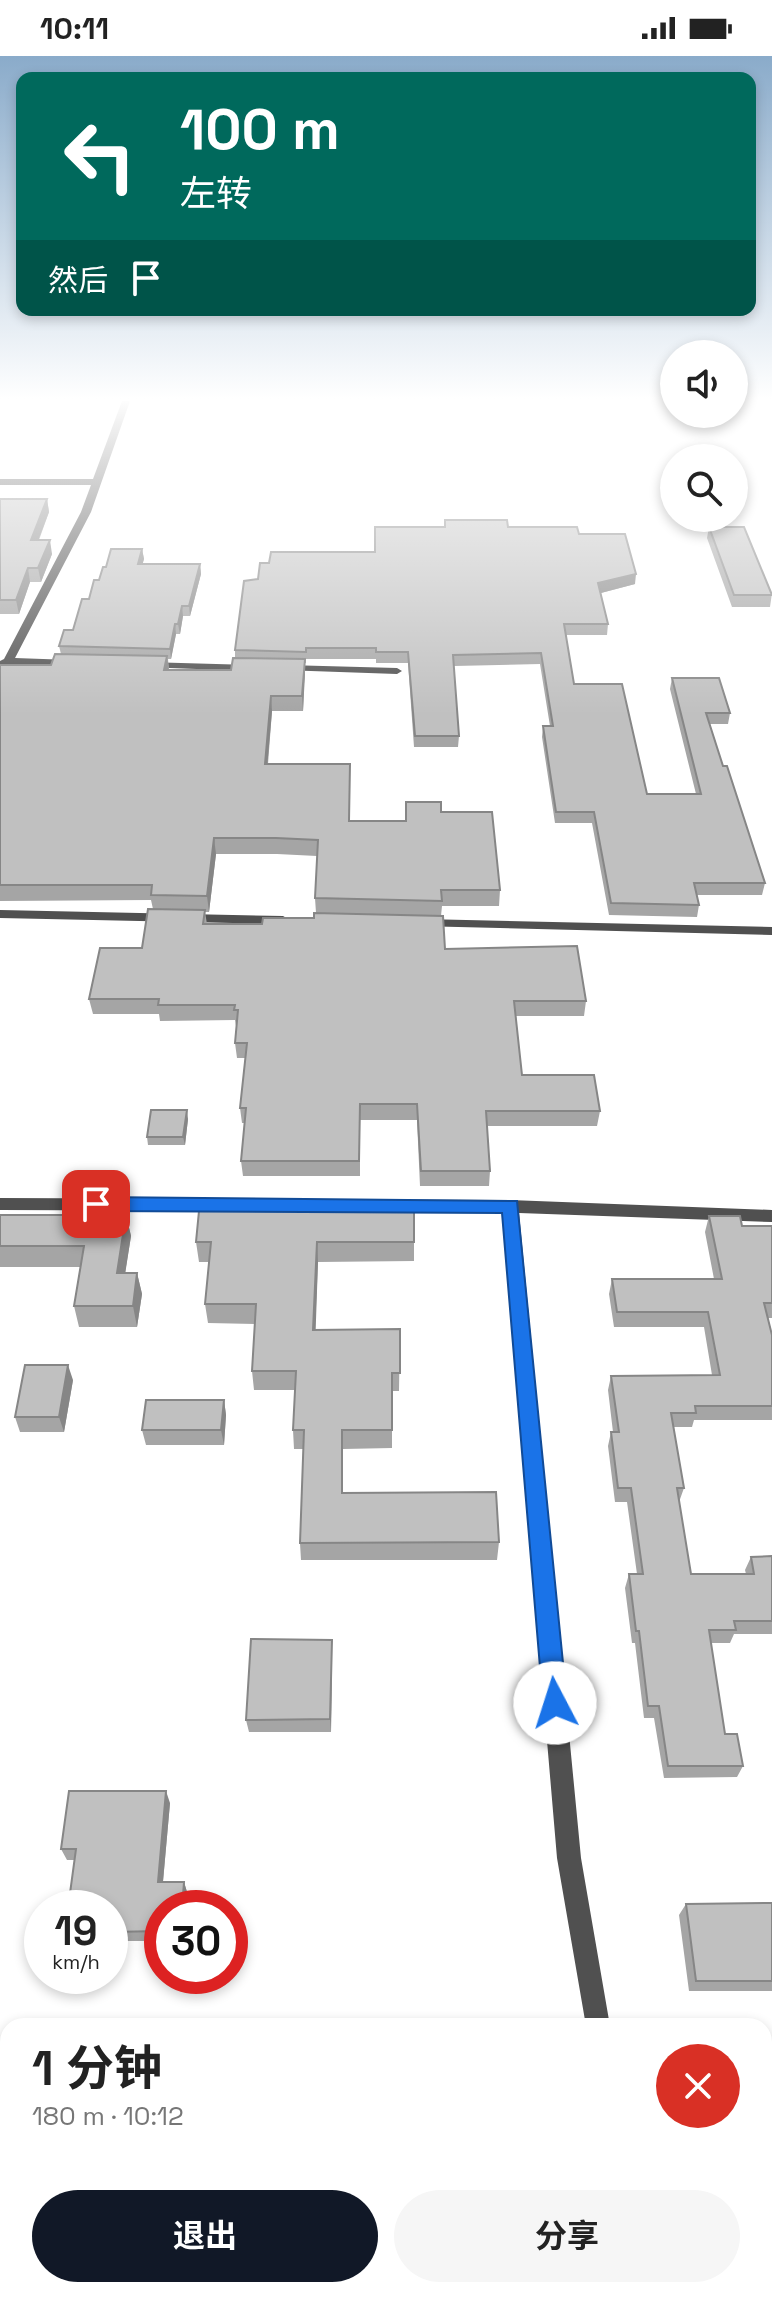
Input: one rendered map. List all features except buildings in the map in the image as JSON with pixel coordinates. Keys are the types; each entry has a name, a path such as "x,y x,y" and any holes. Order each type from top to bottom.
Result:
{"street":[{"path":"86,663 4,663 88,506"},
{"path":"133,664 257,668"},
{"path":"272,668 397,671"},
{"path":"0,914 299,921"},
{"path":"410,923 772,931"},
{"path":"0,1204 510,1206 772,1216"},
{"path":"510,1206 569,1858 597,2018"}],"route":[{"path":"96,1204 510,1206 555,1703"}]}
